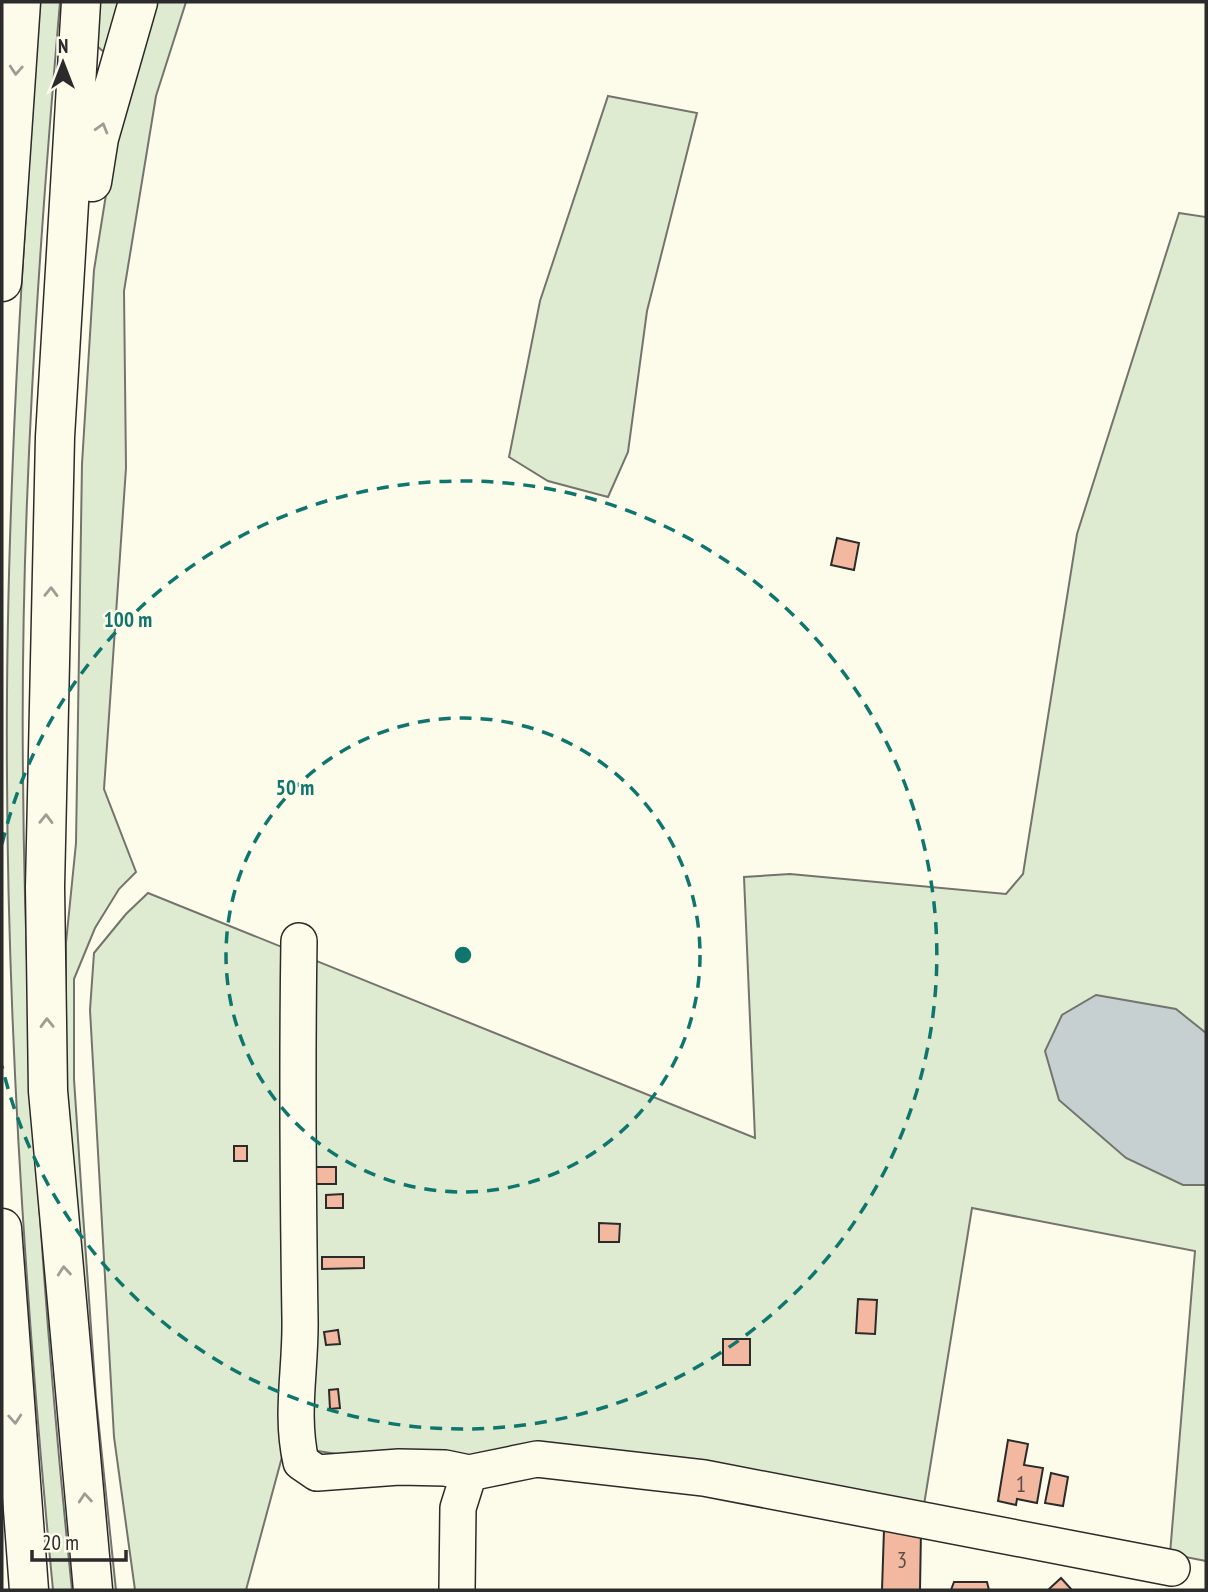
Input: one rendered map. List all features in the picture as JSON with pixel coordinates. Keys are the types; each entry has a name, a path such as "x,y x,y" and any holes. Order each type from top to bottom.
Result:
{"highway":[{"path":"2,282 21,2"},
{"path":"81,2 55,437 45,887 48,1091 93,1590"},
{"path":"55,437 99,138 138,2"},
{"path":"2,1228 29,1590"}],"street":[{"path":"299,941 296,1095 300,1343 294,1430 301,1462 317,1473 399,1467 444,1468 469,1473 537,1459 704,1478 1172,1568"},
{"path":"457,1590 458,1508 469,1473"}],"green space":[{"path":"40,2 60,2 38,292 24,582 25,878 38,1184 72,1590 53,1590 27,1286 15,1082 8,878 7,679 12,485 21,292"},
{"path":"98,2 121,2 104,52 98,47"},
{"path":"153,2 186,2 156,96 124,291 126,468 104,789 136,872 119,889 95,928 74,979 74,1079 82,1200 96,1398 116,1590 109,1590 66,1079 66,943 76,843 82,464 94,270 115,138"},
{"path":"608,96 697,113 647,311 628,452 608,497 548,481 509,457 540,301"},
{"path":"1179,213 1206,217 1206,1561 1170,1554 1195,1251 972,1208 923,1511 478,1458 369,1459 285,1446 246,1590 135,1590 114,1437 90,1010 94,953 126,914 148,893 755,1138 744,877 790,874 1006,894 1023,874 1077,534"}],"shaded area":[{"path":"1096,995 1176,1009 1206,1033 1206,1185 1183,1185 1126,1158 1059,1100 1045,1051 1062,1015"}],"building":[{"path":"837,538 859,543 854,570 831,565"},
{"path":"234,1146 247,1146 247,1161 234,1161"},
{"path":"315,1167 336,1167 336,1184 315,1184"},
{"path":"343,1194 343,1208 326,1208 326,1195"},
{"path":"599,1223 620,1224 619,1242 599,1242"},
{"path":"322,1257 364,1257 364,1268 322,1269"},
{"path":"858,1299 877,1300 875,1334 856,1333"},
{"path":"338,1330 340,1344 326,1345 324,1332"},
{"path":"723,1339 750,1339 750,1365 723,1365"},
{"path":"338,1389 340,1408 330,1409 329,1390"},
{"path":"1008,1440 1028,1444 1024,1465 1043,1468 1037,1503 1017,1499 1016,1505 998,1501"},
{"path":"1051,1473 1068,1477 1063,1506 1045,1503"},
{"path":"884,1529 921,1530 920,1590 882,1590"},
{"path":"1061,1578 1072,1590 1048,1590"},
{"path":"954,1582 987,1582 989,1590 951,1590"}]}
